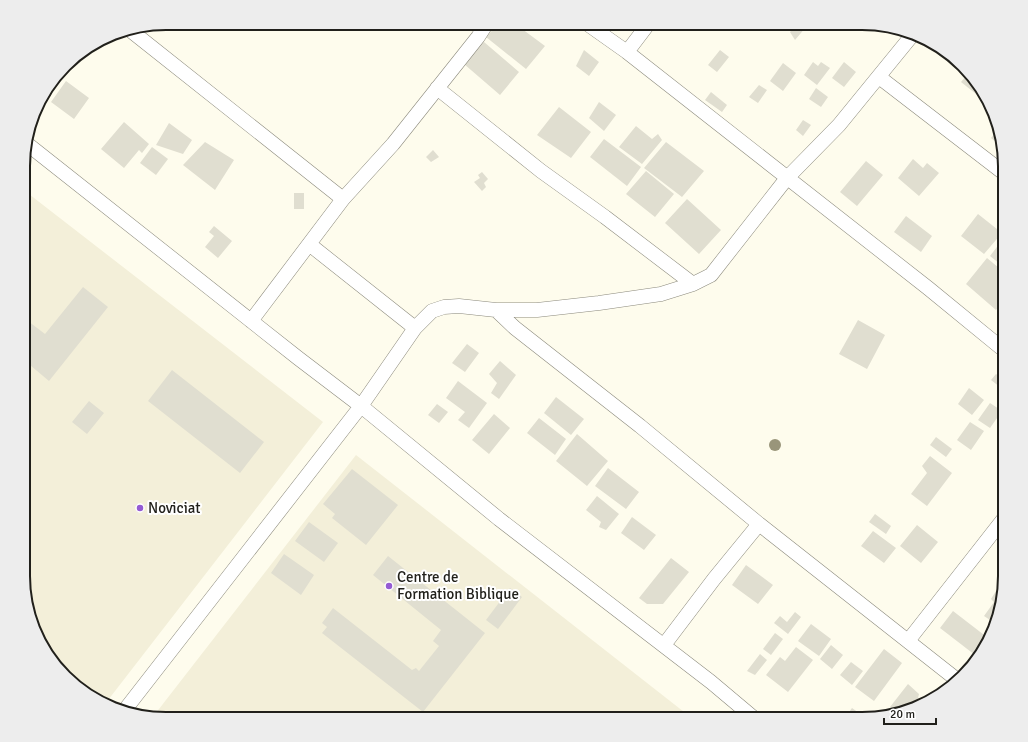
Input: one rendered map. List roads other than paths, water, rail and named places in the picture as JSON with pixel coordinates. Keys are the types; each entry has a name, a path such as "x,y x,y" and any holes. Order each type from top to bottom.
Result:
{"street":[{"path":"251,321 343,199 393,144 482,30"},
{"path":"596,30 627,52 928,288 998,345"},
{"path":"627,52 644,30"},
{"path":"135,34 343,199"},
{"path":"128,706 361,406 415,328 432,311 459,306 496,310 537,310 599,303 661,294 693,284 711,275 787,178 838,125 879,77 906,38"},
{"path":"879,77 998,169"},
{"path":"437,88 541,171 605,217 693,284"},
{"path":"31,147 361,406 499,519 711,682 747,712"},
{"path":"309,244 415,328"},
{"path":"496,310 515,328 640,426 759,524 953,677"},
{"path":"664,646 714,579 759,524"},
{"path":"908,641 998,526"}],"place":[{"name":"Noviciat","path":"140,508"},
{"name":"Centre de Formation Biblique","path":"389,586"}]}
